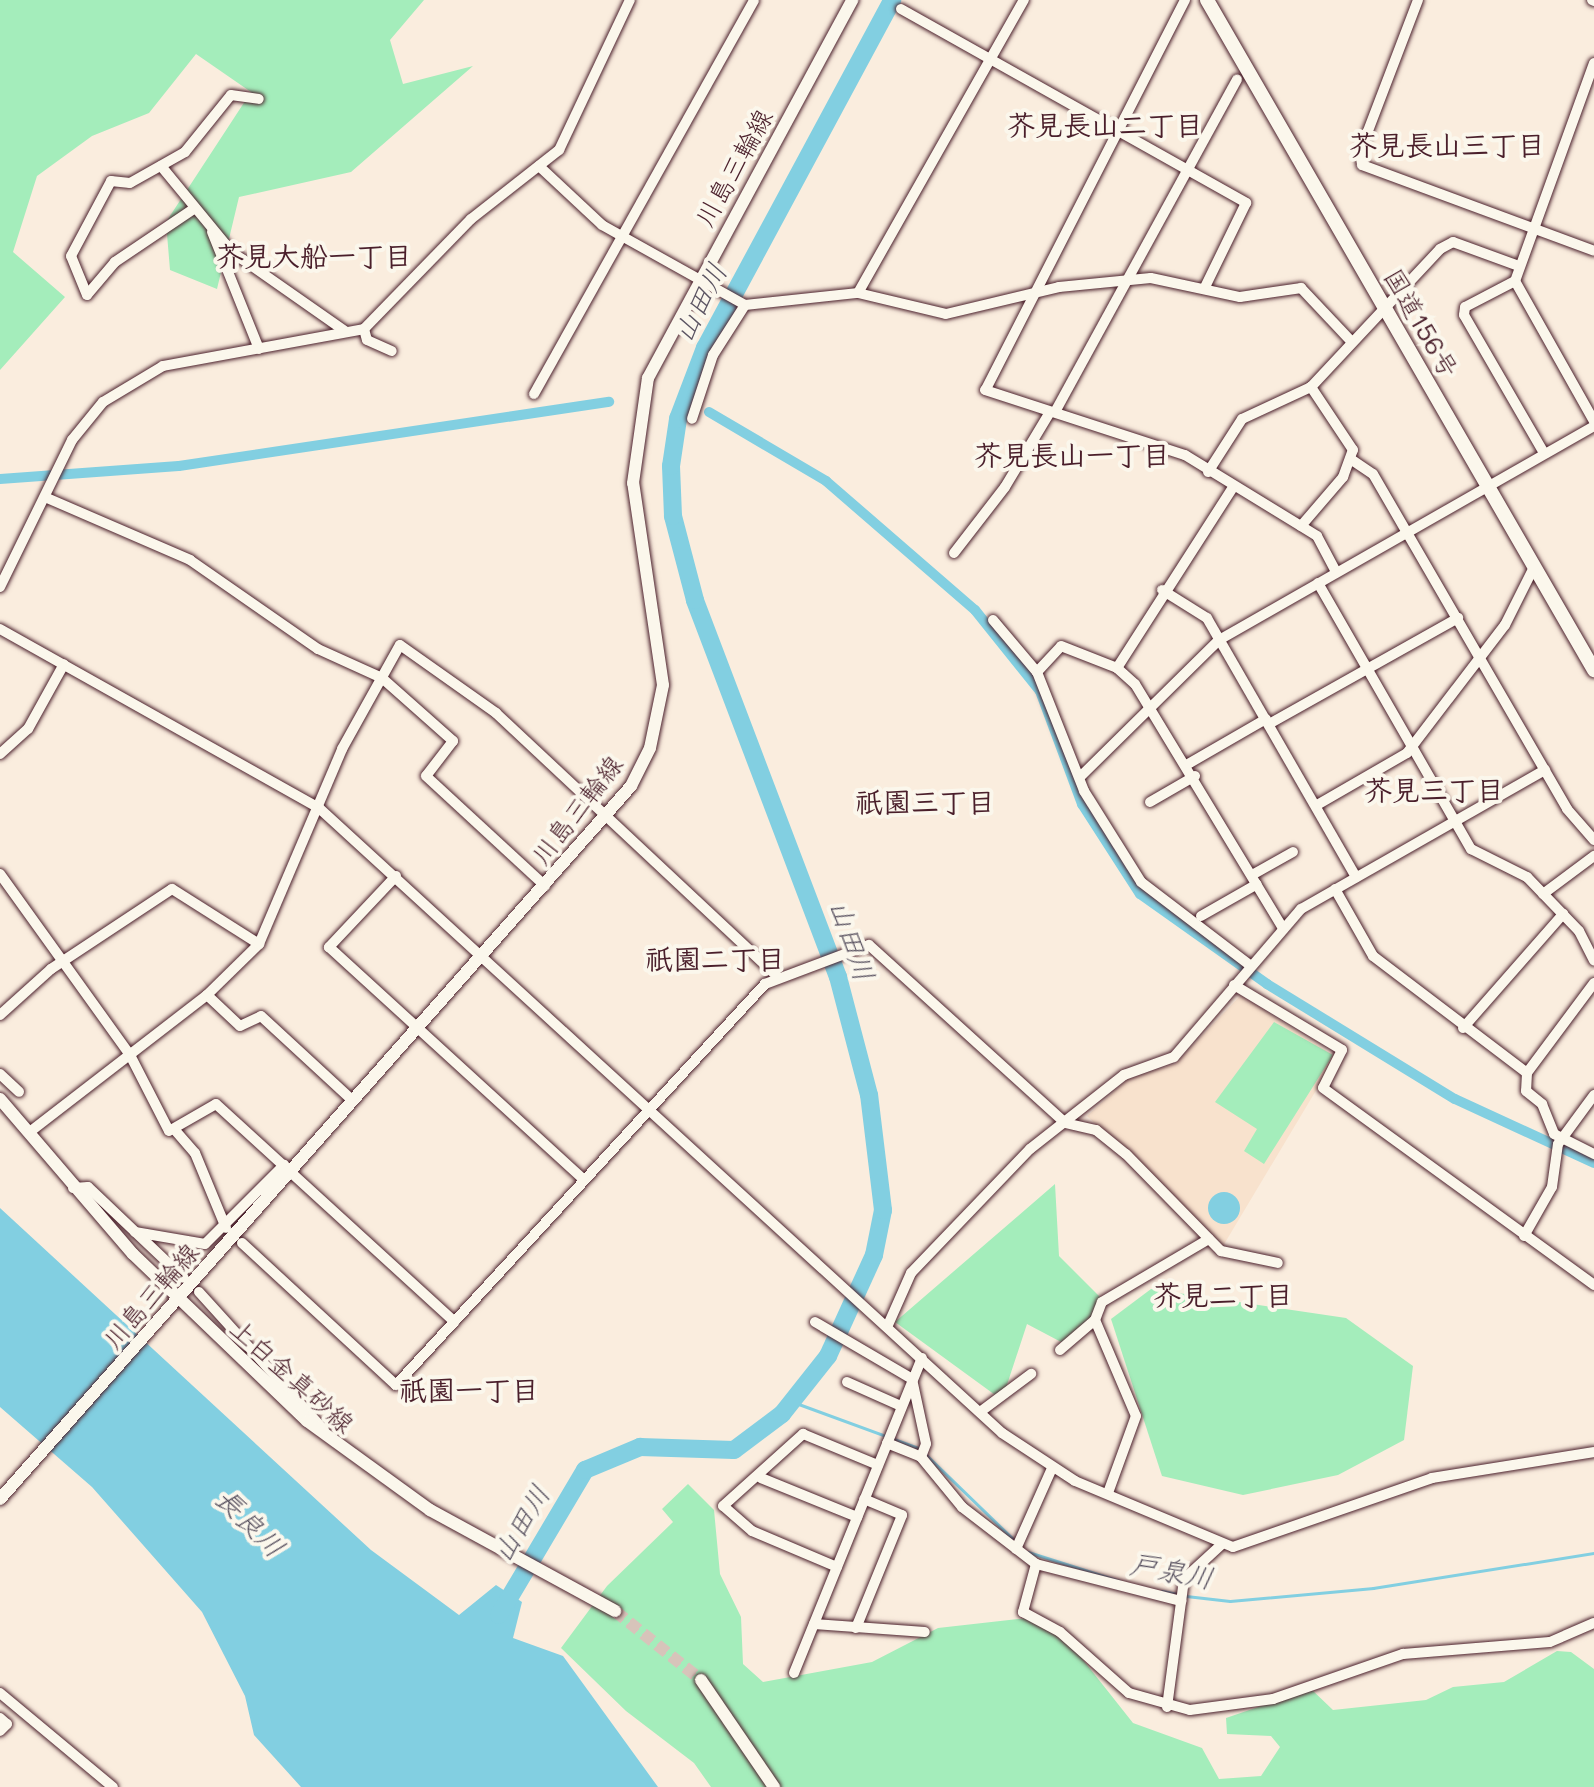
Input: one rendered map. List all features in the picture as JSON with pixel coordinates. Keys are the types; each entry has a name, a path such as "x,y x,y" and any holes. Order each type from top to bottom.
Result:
{"highway":[{"name":"国道156号","path":"1207,0 1594,670"}],"main road":[{"name":"川島三輪線","path":"0,1499 178,1301 287,1168 353,1101 631,786 659,716 662,659 637,515 634,445 648,378 852,0"},
{"name":"上白金真砂線","path":"0,1099 31,1131 73,1188 178,1301 345,1452 430,1510 552,1573 615,1611"},
{"path":"701,1680 774,1787"}],"street":[{"path":"0,587 83,422 132,379 259,349 364,329 471,219 539,166 574,131 630,0"},
{"path":"534,394 754,0"},
{"path":"858,293 1024,0"},
{"path":"1185,0 1119,133 1029,295 985,390 1155,441 1232,489 1317,536 1336,571"},
{"path":"1418,0 1360,152 1362,165 1594,251"},
{"path":"901,9 1246,203 1205,287"},
{"path":"1080,777 1219,640 1594,423 1515,281 1594,63"},
{"path":"954,553 1005,487 1052,412 1237,80"},
{"path":"195,208 115,262 87,295 71,256 111,181 130,183 185,152 231,95 259,99"},
{"path":"161,166 212,231 259,349"},
{"path":"539,166 570,201 622,237 742,304 858,293 888,296 927,314 1126,278 1205,287 1240,297 1301,288 1351,341"},
{"path":"212,231 345,331"},
{"path":"1208,472 1242,419 1311,387 1384,307 1453,242 1519,266"},
{"path":"1515,281 1465,307 1464,315 1544,453"},
{"path":"692,419 713,355 742,304"},
{"path":"364,329 367,340 392,351"},
{"path":"1301,526 1352,460 1351,443 1311,387"},
{"path":"1352,460 1373,474 1545,770 1594,840"},
{"path":"1117,668 1162,590 1232,489"},
{"path":"47,498 190,560 318,649 382,678 453,741 426,776 545,886"},
{"path":"1317,805 1413,746 1480,657 1534,567"},
{"path":"1318,583 1480,860 1527,877 1563,914 1594,960"},
{"path":"1162,590 1207,618 1356,877"},
{"path":"1188,764 1458,618"},
{"path":"993,620 1037,672 1080,777 1150,893 1251,966"},
{"path":"0,629 319,808 483,954 980,1412 1052,1468 1221,1545 1247,1545 1432,1478 1594,1452"},
{"path":"31,1131 207,995 259,944 319,808 400,645 432,662 607,816 777,976"},
{"path":"1037,672 1061,646 1117,668 1152,707 1283,928"},
{"path":"0,754 28,729 64,664"},
{"path":"888,1325 911,1273 1030,1149 1124,1075 1174,1057 1283,928 1335,889 1545,770"},
{"path":"1150,802 1195,776"},
{"path":"1201,916 1293,852"},
{"path":"1543,894 1594,856"},
{"path":"0,874 65,959 130,1055 169,1131 216,1104 455,1322"},
{"path":"396,876 329,947 584,1180"},
{"path":"0,1015 65,959 172,889 259,944"},
{"path":"1335,889 1373,956 1463,1028 1527,1073"},
{"path":"1463,1028 1563,914"},
{"path":"242,1243 396,1385 777,976 843,953 876,948 1065,1123 1096,1130 1221,1251 1278,1263"},
{"path":"1558,1146 1542,1104 1526,1091 1527,1073 1594,983"},
{"path":"1234,985 1342,1050 1323,1088 1594,1285"},
{"path":"207,995 240,1026 261,1016 353,1101"},
{"path":"0,1074 19,1092"},
{"path":"1524,1236 1552,1187 1558,1146 1594,1095"},
{"path":"174,1129 195,1153 224,1227"},
{"path":"1558,1146 1594,1154"},
{"path":"135,1232 205,1244 287,1168"},
{"path":"73,1188 88,1187 184,1278"},
{"path":"1060,1350 1095,1320 1102,1302 1121,1288 1209,1239"},
{"path":"199,1292 345,1452"},
{"path":"1095,1320 1136,1416 1108,1493"},
{"path":"820,1324 912,1379"},
{"path":"794,1673 922,1358"},
{"path":"980,1412 1031,1374"},
{"path":"912,1379 923,1452 949,1495 1036,1564 1181,1596"},
{"path":"847,1382 901,1406"},
{"path":"837,1567 752,1531 723,1506 761,1478 803,1434 878,1465"},
{"path":"889,1437 923,1452"},
{"path":"1016,1549 1052,1468"},
{"path":"761,1478 857,1517"},
{"path":"856,1628 902,1515 864,1499"},
{"path":"1167,1707 1181,1596 1221,1545"},
{"path":"1036,1564 1023,1612 1060,1632 1129,1693 1167,1707 1235,1708 1403,1654 1550,1642 1594,1623"},
{"path":"814,1624 925,1632"},
{"path":"0,1693 113,1787"},
{"path":"0,1718 7,1724 0,1731"}],"shaded area":[{"path":"1241,995 1336,1057 1223,1246 1087,1116 1128,1079 1175,1064"}],"green space":[{"path":"0,0 424,0 390,40 403,84 473,66 351,172 239,197 217,289 170,270 166,222 251,92 196,54 149,113 92,136 37,176 13,252 65,297 0,370"},
{"path":"1274,1022 1333,1055 1264,1164 1244,1151 1257,1129 1215,1102"},
{"path":"1055,1184 1059,1256 1106,1303 1063,1343 1027,1324 1002,1400 895,1322"},
{"path":"1151,1289 1346,1318 1413,1366 1404,1440 1338,1475 1243,1495 1162,1476 1111,1319"},
{"path":"688,1484 714,1510 720,1574 741,1617 743,1664 763,1682 872,1662 938,1628 1028,1618 1061,1632 1133,1723 1202,1748 1219,1779 1261,1776 1280,1747 1271,1736 1227,1734 1226,1718 1311,1689 1333,1710 1426,1700 1453,1687 1504,1682 1557,1651 1571,1652 1594,1669 1594,1787 711,1787 694,1763 626,1711 561,1648 607,1586 673,1522 662,1509"}],"water":[{"path":"1224,1192 1235,1197 1240,1208 1235,1219 1224,1224 1213,1219 1208,1208 1213,1197"},
{"name":"長良川","path":"0,1208 371,1550 459,1615 496,1585 522,1602 513,1638 563,1656 658,1787 301,1787 254,1735 245,1696 202,1612 92,1487 0,1407"}],"waterway":[{"name":"山田川","path":"499,1615 585,1470 640,1447 734,1450 782,1414 828,1356 874,1255 883,1210 869,1095 838,977 695,600 673,516 671,466 678,419 705,348 892,0"},
{"path":"0,479 179,466 609,402"},
{"path":"709,412 826,481 975,610 1040,691 1082,804 1140,894 1267,984 1455,1099 1594,1163"},
{"name":"戸泉川","path":"793,1402 919,1448 1016,1542"},
{"name":"戸泉川","path":"1028,1552 1120,1581"},
{"name":"戸泉川","path":"1186,1596 1230,1601 1373,1588 1594,1553"},
{"name":"戸泉川","path":"1162,1591 1178,1594"}],"tunnel":[{"path":"615,1611 701,1680"}],"district":[{"name":"芥見長山二丁目","path":"1105,124"},
{"name":"芥見長山三丁目","path":"1447,144"},
{"name":"芥見大船一丁目","path":"314,255"},
{"name":"芥見長山一丁目","path":"1072,454"},
{"name":"芥見三丁目","path":"1434,789"},
{"name":"祇園三丁目","path":"925,801"},
{"name":"祇園二丁目","path":"715,958"},
{"name":"芥見二丁目","path":"1223,1294"},
{"name":"祇園一丁目","path":"469,1389"}]}
